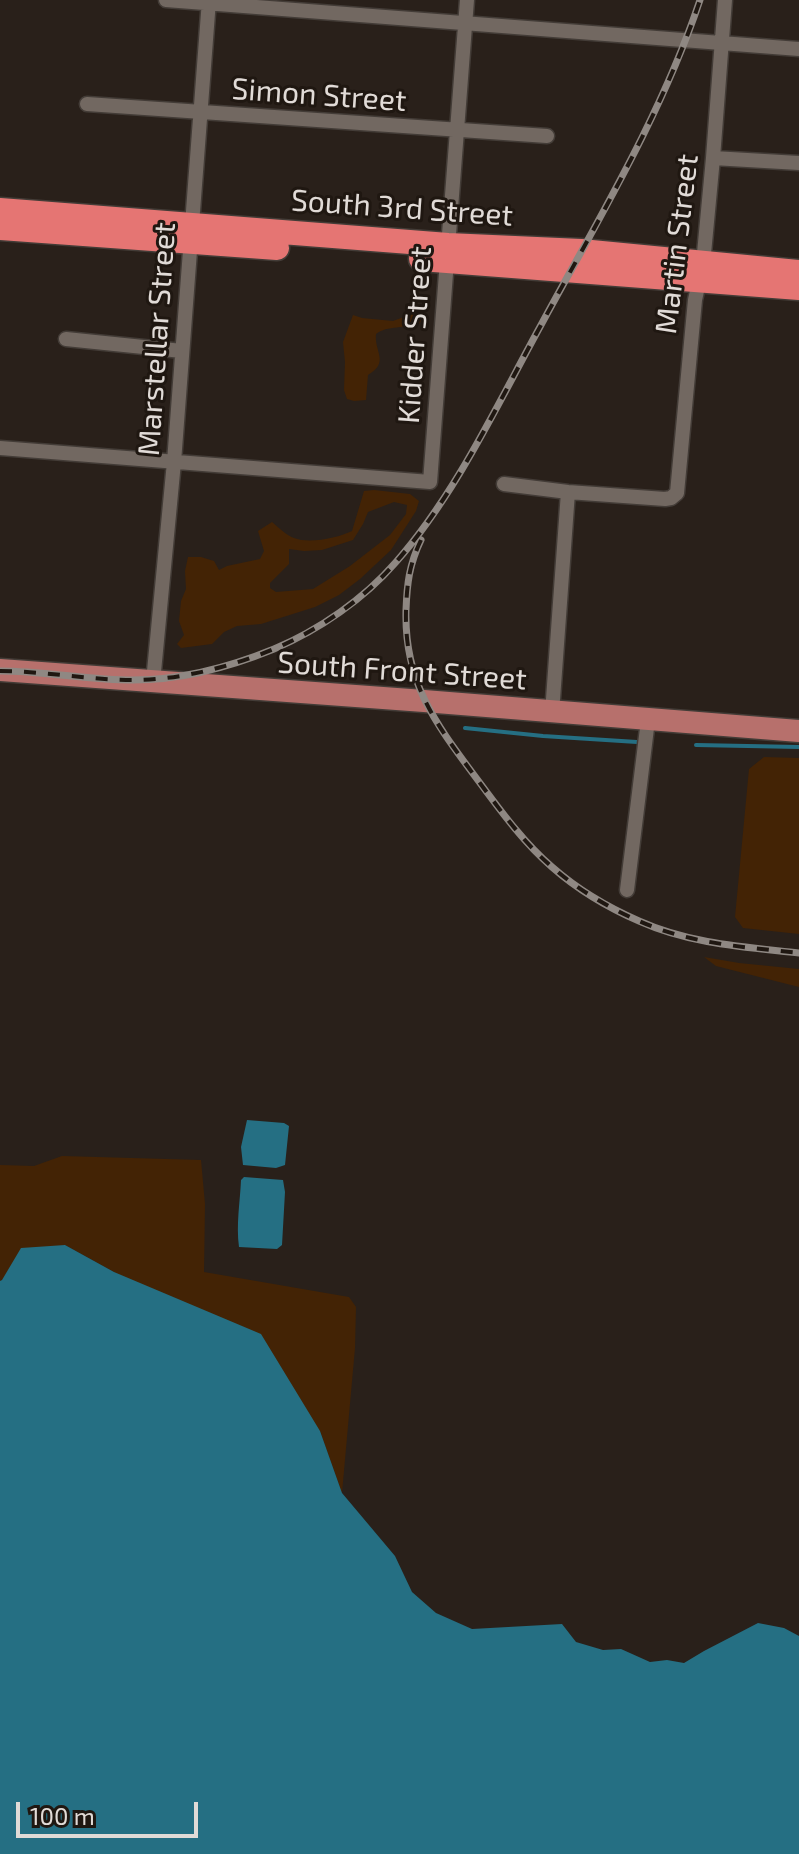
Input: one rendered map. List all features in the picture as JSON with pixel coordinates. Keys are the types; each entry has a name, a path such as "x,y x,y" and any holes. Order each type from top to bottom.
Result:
{"highway":[{"name":"South 3rd Street","path":"0,210 191,234"},
{"name":"South 3rd Street","path":"0,228 191,234 448,253 581,251 799,288"},
{"name":"South 3rd Street","path":"700,272 799,272"}],"main road":[{"name":"South Front Street","path":"0,670 799,731"}],"street":[{"path":"166,0 799,49"},
{"name":"Kidder Street","path":"174,462 430,482 467,0"},
{"name":"Martin Street","path":"568,492 665,499 677,493 713,158 725,0"},
{"name":"Marstellar Street","path":"153,682 174,462 209,2"},
{"name":"Simon Street","path":"87,104 547,136"},
{"path":"713,158 799,163"},
{"path":"66,339 182,351"},
{"path":"0,448 174,462"},
{"path":"504,484 568,492 552,713"},
{"path":"627,890 648,720"}],"shaded area":[{"path":"412,314 423,315 420,323 386,329 376,334 380,361 368,375 366,400 347,399 343,342 353,315 393,321"},
{"path":"364,491 410,494 419,501 391,550 360,579 339,595 315,607 261,624 237,626 224,632 212,644 181,648 177,644 184,635 179,621 186,589 188,557 214,561 219,570 260,559 264,551 258,531 272,522 300,540 346,534 352,531","holes":["394,502 407,505 406,514 390,535 350,566 313,589 276,592 270,588 270,583 289,564 289,549 322,550 353,540 368,512"]},
{"path":"764,757 799,758 799,934 743,928 735,917 749,769"},
{"path":"704,957 799,969 799,987 716,966"},
{"path":"62,1156 201,1160 205,1204 204,1272 349,1297 356,1307 355,1348 342,1493 320,1431 114,1272 65,1245 0,1281 0,1165 34,1166"}],"water":[{"path":"247,1120 289,1126 285,1165 276,1168 243,1165 241,1147"},
{"path":"244,1177 283,1180 282,1245 277,1249 239,1247 238,1214 241,1180"},
{"path":"65,1245 114,1272 261,1334 320,1431 342,1493 395,1556 412,1592 436,1613 472,1629 562,1624 576,1642 603,1650 621,1649 650,1662 667,1660 684,1663 758,1623 784,1628 799,1636 799,1854 0,1854 0,1281 21,1248"}],"waterway":[{"path":"465,728 637,742"},
{"path":"696,745 799,747"}],"railway":[{"path":"0,671 133,680 169,678 222,667 257,656 308,633 355,601 383,576 438,508 492,417 648,125 700,0"},
{"path":"421,540 409,575 406,610 410,659 417,681 448,740 531,847 583,890 616,910 658,929 718,943 799,953"}]}
